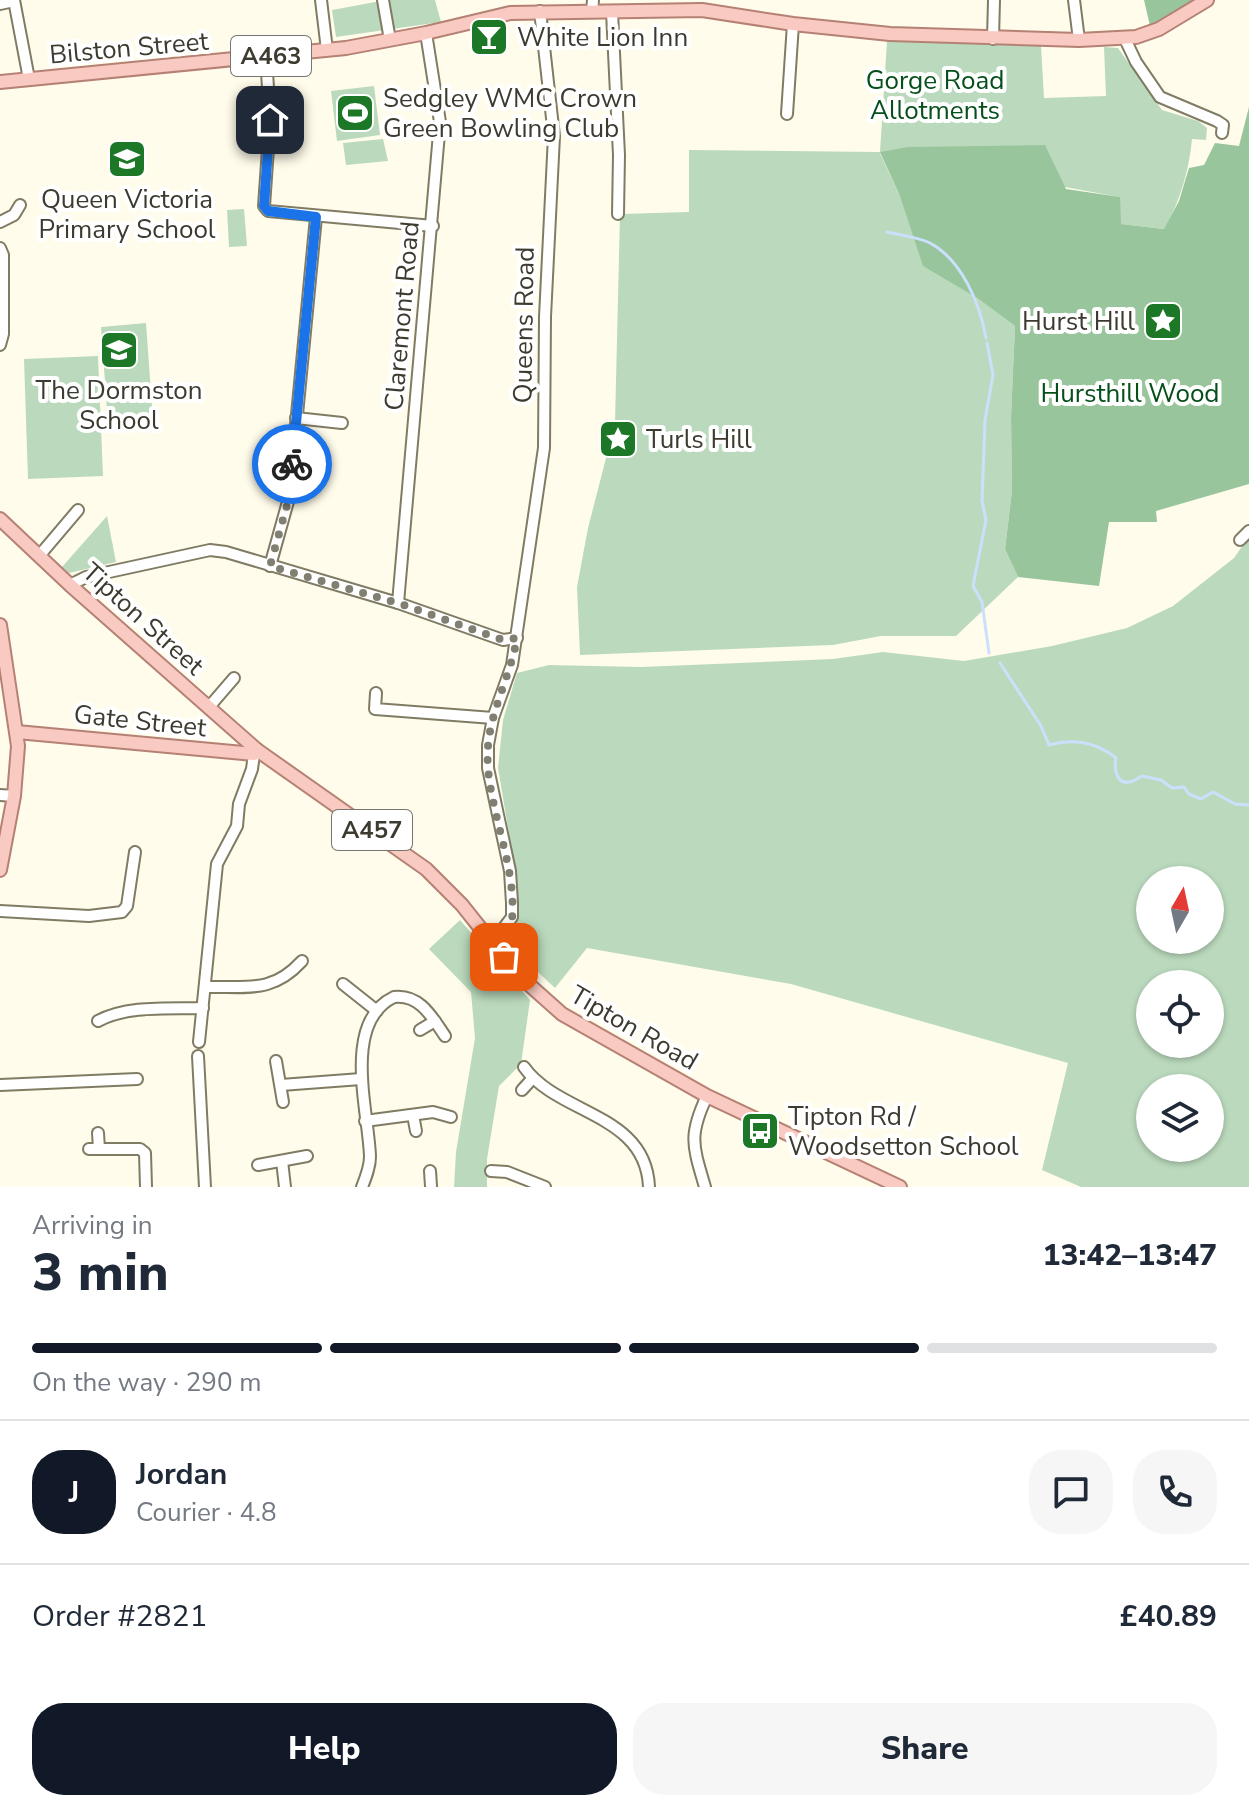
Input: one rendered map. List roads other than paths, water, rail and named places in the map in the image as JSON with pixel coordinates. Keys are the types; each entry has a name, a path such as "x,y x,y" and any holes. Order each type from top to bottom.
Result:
{"main road":[{"name":"A463","path":"642,5 890,34 1079,40 1125,39 1159,29 1207,0"},
{"name":"Bilston Street","path":"0,82 327,50 426,33 510,13 592,6 612,12 642,5"},
{"name":"Tipton Street","path":"0,519 237,733"},
{"name":"Tipton Street","path":"0,529 20,538"},
{"path":"0,625 17,732 14,796 0,870"},
{"name":"Gate Street","path":"17,732 256,752"},
{"name":"Tipton Road","path":"237,733 256,752 426,869 453,895 516,973 562,1014 707,1096 900,1187"}],"street":[{"path":"321,0 327,50"},
{"path":"383,0 390,40"},
{"path":"993,39 994,0"},
{"path":"1074,0 1079,40"},
{"path":"0,4 14,1 29,79"},
{"name":"Queens Road","path":"493,942 512,917 512,903 510,871 488,768 488,745 493,718 512,665 544,448 545,317 554,136 540,11"},
{"path":"612,12 619,155 618,214"},
{"path":"787,114 793,24"},
{"name":"Claremont Road","path":"398,603 440,122 426,33"},
{"path":"1125,39 1142,72 1160,97 1217,121 1223,125 1222,133"},
{"path":"266,56 270,120 264,206 268,211 433,226"},
{"path":"0,222 14,215 20,205"},
{"path":"270,566 289,498 316,217"},
{"path":"0,248 3,255 3,334 0,345"},
{"path":"296,418 342,423"},
{"path":"39,556 78,510"},
{"path":"1240,540 1249,531"},
{"path":"70,585 82,578 210,550 226,552 398,603 503,640 517,638"},
{"path":"209,707 234,678"},
{"path":"376,693 375,709 493,718"},
{"path":"199,1042 217,864 237,826 239,804 256,752"},
{"path":"0,795 14,796"},
{"path":"0,911 89,916 122,912 127,906 135,852"},
{"path":"205,981 270,985 287,977 302,961"},
{"path":"343,984 377,1011"},
{"path":"365,1186 370,1160 361,1079 364,1046 377,1011 388,1000 404,997 425,1007 445,1036"},
{"path":"98,1021 135,1010 203,1008"},
{"path":"420,1030 435,1021"},
{"path":"198,1056 205,1187"},
{"path":"276,1061 283,1102"},
{"path":"524,1067 532,1079 620,1132 647,1166 649,1187"},
{"path":"0,1085 137,1079"},
{"path":"281,1085 361,1079"},
{"path":"522,1090 532,1079"},
{"path":"705,1187 693,1141 695,1122 707,1096"},
{"path":"365,1121 433,1112 451,1117"},
{"path":"413,1115 416,1131"},
{"path":"98,1133 94,1149 140,1149 145,1153 146,1187"},
{"path":"258,1165 307,1156"},
{"path":"282,1161 285,1187"},
{"path":"491,1171 507,1167 545,1187"},
{"path":"430,1171 431,1187"}],"waterway":[{"path":"887,232 930,243 951,260 974,297 986,338"},
{"path":"987,343 993,375 985,420 982,501 986,520 973,586 982,602 989,653"},
{"path":"1000,663 1041,726 1049,745 1076,742 1101,748 1116,758 1117,775 1125,782 1142,776 1161,780 1172,788 1184,787 1189,794 1201,799 1213,792 1235,804 1249,805"}],"place":[{"name":"White Lion Inn","path":"489,37"},
{"name":"Sedgley WMC Crown Green Bowling Club","path":"355,113"},
{"name":"Queen Victoria Primary School","path":"127,159"},
{"name":"Hurst Hill","path":"1163,321"},
{"name":"The Dormston School","path":"119,350"},
{"name":"Turls Hill","path":"618,439"},
{"name":"Tipton Rd / Woodsetton School","path":"760,1131"}],"park label":[{"name":"Gorge Road Allotments","path":"935,95"},
{"name":"Hursthill Wood","path":"1130,393"}]}
